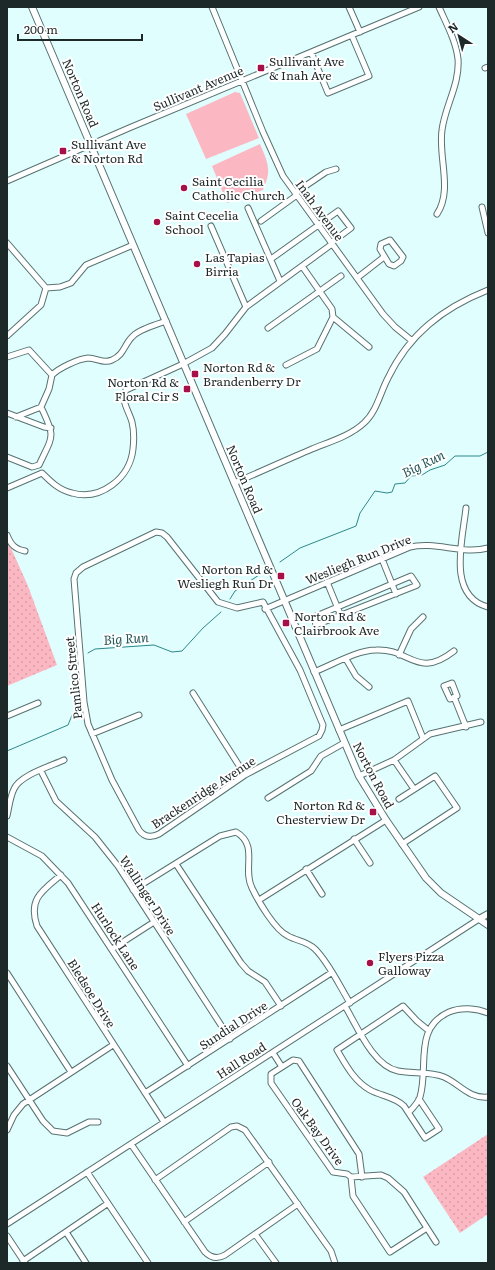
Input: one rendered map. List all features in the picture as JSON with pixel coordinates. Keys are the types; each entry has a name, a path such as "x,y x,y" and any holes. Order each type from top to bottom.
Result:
{"main road":[{"name":"Norton Road","path":"32,7 359,776 402,844 435,888 488,925"},
{"name":"Hall Road","path":"479,920 488,914"}],"street":[{"name":"Inah Avenue","path":"212,7 276,162 296,194 383,314 395,327 411,340"},
{"path":"348,7 360,32"},
{"name":"Sullivant Avenue","path":"7,181 91,144 419,7"},
{"path":"437,214 442,203 444,180 442,130 456,83 458,60 455,46 439,7"},
{"path":"311,52 328,93 369,76 352,36"},
{"path":"261,221 326,172 336,169"},
{"path":"482,207 488,233"},
{"path":"248,208 280,281"},
{"path":"7,488 42,473 58,488 75,494 94,494 114,484 128,467 133,450 132,424 124,399 126,390 183,364 216,344 246,307 351,228 338,211 271,259"},
{"path":"211,226 246,307"},
{"path":"390,240 393,241 403,257 401,261 392,266 384,257 380,252 380,246 385,241 390,240"},
{"path":"7,243 46,288"},
{"path":"46,288 60,287 71,283 86,265 133,244"},
{"path":"357,278 384,257"},
{"path":"286,365 317,349 333,317 332,309 302,266"},
{"path":"268,328 340,276"},
{"path":"7,336 40,305 46,288"},
{"path":"234,483 345,435 363,424 375,406 395,363 411,340 440,314 455,305 488,290"},
{"path":"333,317 369,347"},
{"path":"16,417 41,407 49,389 52,376 84,359 107,362 112,361 121,355 136,333 166,321"},
{"path":"7,357 29,350 52,376"},
{"path":"7,457 32,467 37,467 52,437 51,428 41,407"},
{"path":"7,413 44,427 51,428"},
{"path":"466,508 461,550 461,581 464,588 478,603 488,607"},
{"name":"Pamlico Street","path":"137,827 112,780 88,724 84,702 74,579 76,573 83,567 150,534 158,532 167,537 218,602 238,608 263,602 265,609"},
{"path":"7,535 10,543 16,549 25,551"},
{"name":"Wesliegh Run Drive","path":"265,609 416,546 436,545 461,550 488,548"},
{"path":"382,559 396,594"},
{"path":"411,576 416,585 318,626 314,620 314,617 393,584 411,576"},
{"path":"327,582 341,616"},
{"name":"Brackenridge Avenue","path":"137,827 144,835 150,837 156,836 245,775 313,740 322,730 322,721 303,676 265,609"},
{"path":"399,655 411,629 423,617"},
{"path":"314,672 346,659 375,650 383,650 417,663 428,664 442,660 454,651"},
{"path":"346,659 356,676 369,687"},
{"path":"193,693 245,775"},
{"path":"454,697 466,727"},
{"path":"339,730 408,701 423,738"},
{"path":"7,716 38,703"},
{"path":"92,734 139,715"},
{"path":"359,776 394,760 423,738 439,731 466,727 481,722"},
{"path":"268,798 311,771 320,756 344,743"},
{"path":"7,816 12,794 17,784 26,777 64,760"},
{"path":"394,760 414,789"},
{"name":"Wallinger Drive","path":"42,771 56,801 96,837 133,890 230,1039"},
{"path":"399,799 435,776 456,808 402,844"},
{"path":"259,900 386,820"},
{"path":"133,890 220,836 236,832 242,837 249,849 249,882 259,900 281,932 310,945 320,954 374,1055 387,1067 397,1071 423,1073 447,1079 472,1095 488,1097"},
{"name":"Hurlock Lane","path":"7,837 42,856 61,875 76,894 188,1066"},
{"path":"354,839 370,863"},
{"path":"176,864 241,963 248,971 265,982 281,1006"},
{"path":"306,869 322,894"},
{"name":"Bledsoe Drive","path":"61,875 38,896 34,904 34,916 37,926 164,1122"},
{"name":"Hall Road","path":"7,1224 479,920"},
{"path":"112,949 154,922"},
{"path":"7,973 72,1072"},
{"name":"Sundial Drive","path":"145,1093 331,973"},
{"path":"419,1099 439,1129 425,1138 409,1112 400,1102 371,1091 356,1080 337,1050 403,1006 417,1022 428,1030"},
{"path":"409,1112 419,1099 423,1073 425,1037 428,1030 439,1017 453,1010 470,1009 488,1013"},
{"path":"7,1130 14,1116 29,1100 113,1044"},
{"path":"273,1053 282,1067 294,1060 302,1065 359,1154 362,1177"},
{"path":"7,1066 45,1124 52,1131 67,1134 90,1122 98,1122"},
{"name":"Oak Bay Drive","path":"282,1067 271,1074 271,1083 333,1172 347,1174 351,1177 381,1175 388,1178 404,1192 436,1242"},
{"path":"155,1180 228,1129 237,1126 245,1130 269,1162 330,1251 335,1263"},
{"path":"131,1144 184,1222 208,1254 214,1258 225,1255 298,1204"},
{"path":"184,1222 269,1162"},
{"path":"87,1172 107,1204 148,1263"},
{"path":"351,1177 353,1196 390,1252 427,1228"},
{"path":"7,1236 24,1262 107,1204"},
{"path":"66,1232 86,1263"},
{"path":"255,1234 276,1263"}],"shaded area":[{"path":"235,92 240,93 259,138 206,159 186,114"},
{"path":"260,144 268,167 266,183 263,190 227,203 212,166"},
{"path":"7,539 28,586 57,665 7,686"},
{"path":"488,1134 488,1214 460,1233 423,1177"}],"waterway":[{"name":"Big Run","path":"280,562 300,548 356,526 360,513 375,491 387,493 392,492 395,484 405,483 411,476 422,475 430,470 445,465 455,456 480,456 488,452"},
{"name":"Big Run","path":"230,599 235,591 262,573"},
{"name":"Big Run","path":"88,653 95,649 154,645 172,652 182,651 203,628 221,612"},
{"path":"7,751 68,725 73,713"}],"place":[{"name":"Sullivant Ave & Inah Ave","path":"261,68"},
{"name":"Sullivant Ave & Norton Rd","path":"63,151"},
{"name":"Saint Cecilia Catholic Church","path":"184,188"},
{"name":"Saint Cecelia School","path":"157,222"},
{"name":"Las Tapias Birria","path":"197,264"},
{"name":"Norton Rd & Brandenberry Dr","path":"195,374"},
{"name":"Norton Rd & Floral Cir S","path":"187,389"},
{"name":"Norton Rd & Wesliegh Run Dr","path":"281,576"},
{"name":"Norton Rd & Clairbrook Ave","path":"286,623"},
{"name":"Norton Rd & Chesterview Dr","path":"373,812"},
{"name":"Flyers Pizza Galloway","path":"370,963"}]}
